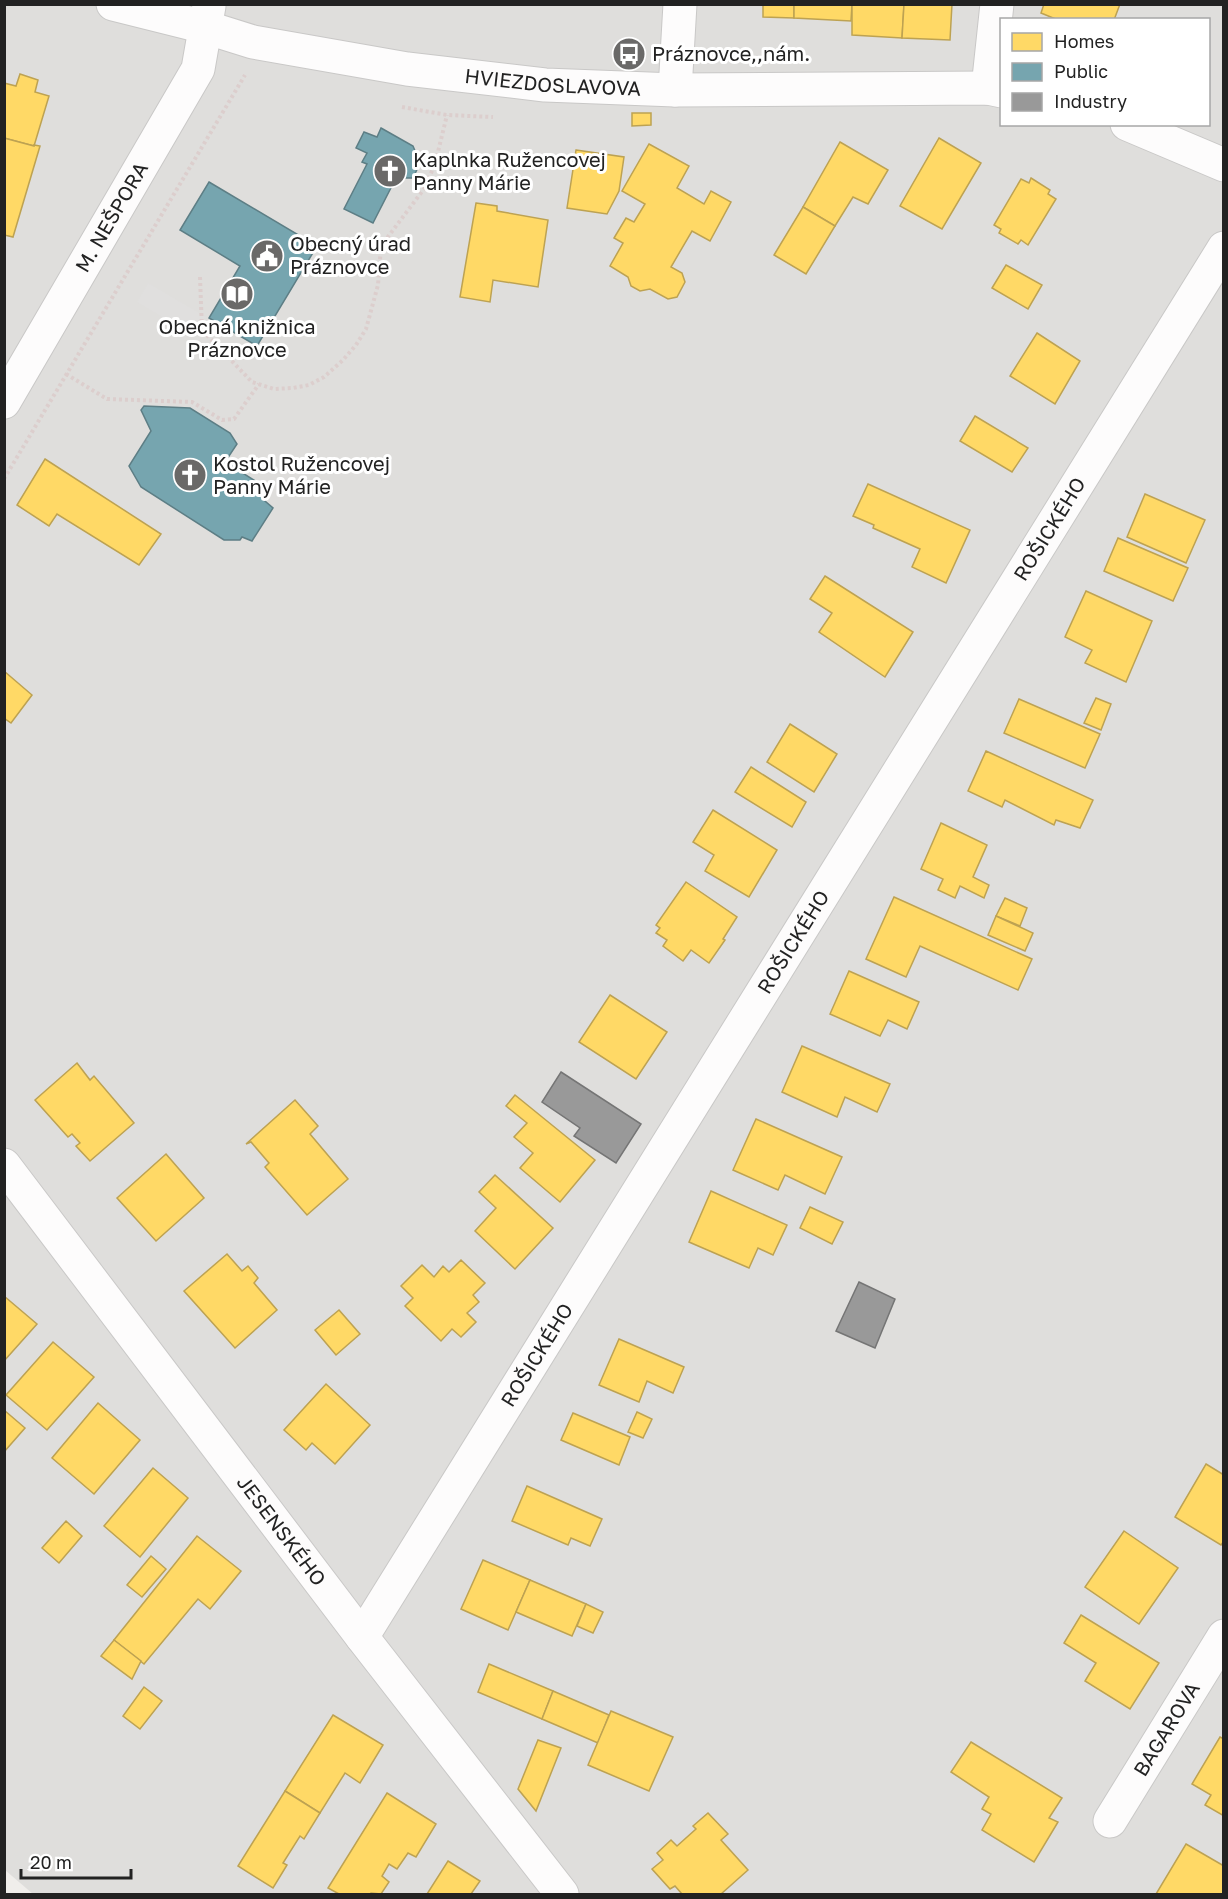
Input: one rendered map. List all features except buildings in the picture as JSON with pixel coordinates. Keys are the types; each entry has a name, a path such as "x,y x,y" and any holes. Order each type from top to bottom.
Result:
{"street":[{"name":"HVIEZDOSLAVOVA","path":"112,4 207,16 253,42 407,69 545,85 675,90 995,89"},
{"path":"675,90 680,4"},
{"path":"995,89 997,4"},
{"name":"M. NEŠPORA","path":"4,402 198,69 207,16"},
{"path":"1132,126 1224,165"},
{"name":"ROŠICKÉHO","path":"362,1637 1224,248"},
{"name":"JESENSKÉHO","path":"4,1166 362,1637 562,1894"},
{"name":"BAGAROVA","path":"1110,1821 1224,1636"}],"path":[{"path":"4,479 244,78 246,70"},
{"path":"201,278 202,330 252,382 274,389 293,388 309,385 324,377 356,345 366,329 378,285 381,246 424,189 438,155 447,115"},
{"path":"66,374 107,399 192,402 222,420 234,419 259,384"}],"shaded area":[{"path":"5,5 1223,5 1223,1894 33,1894 5,1870"},
{"path":"148,283 206,317 195,336 137,302"}],"place":[{"name":"Práznovce,,nám.","path":"629,54"},
{"name":"Kaplnka Ružencovej Panny Márie","path":"390,171"},
{"name":"Obecný úrad Práznovce","path":"267,256"},
{"name":"Obecná knižnica Práznovce","path":"237,294"},
{"name":"Kostol Ružencovej Panny Márie","path":"190,475"}]}
